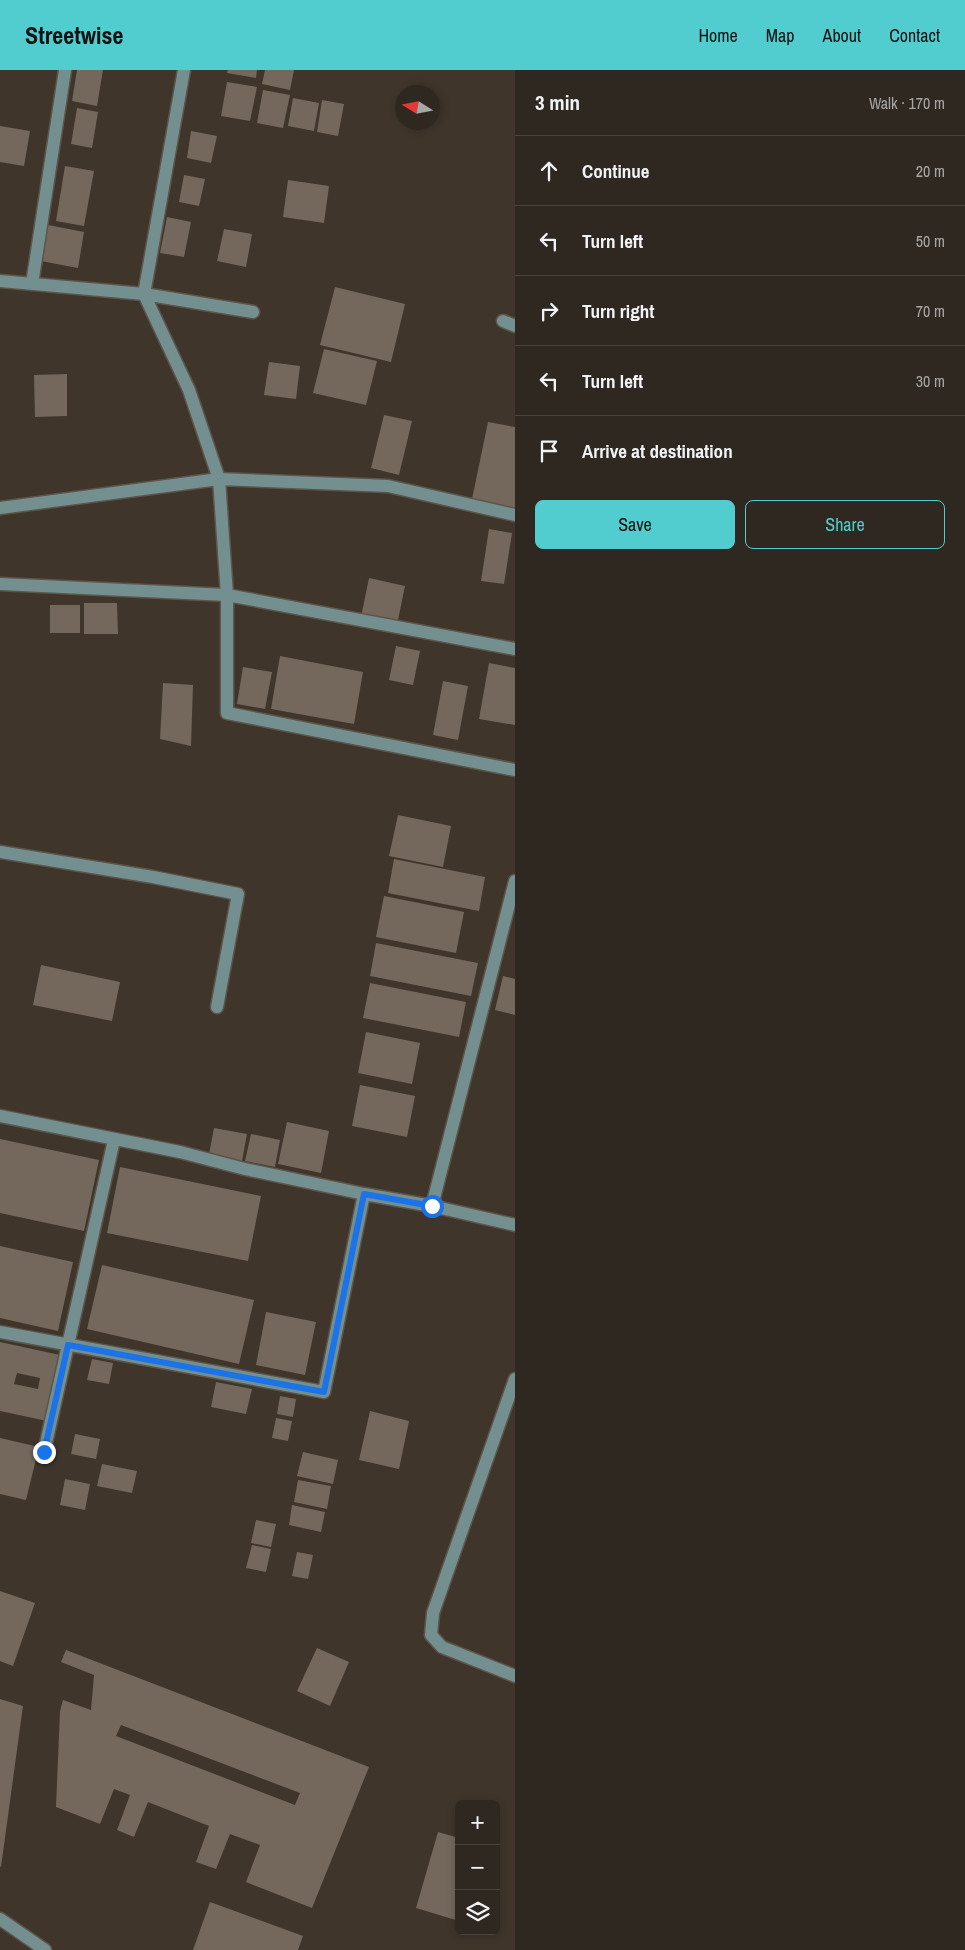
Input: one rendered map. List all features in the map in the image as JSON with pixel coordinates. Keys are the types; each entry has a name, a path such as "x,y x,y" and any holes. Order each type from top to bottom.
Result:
{"street":[{"path":"32,284 65,70"},
{"path":"184,70 144,294 189,390 219,479 228,595 226,713 515,770"},
{"path":"0,281 144,294 253,312"},
{"path":"502,320 515,326"},
{"path":"0,508 219,479 388,486 515,515"},
{"path":"0,584 228,595 515,649"},
{"path":"0,852 238,894 217,1007"},
{"path":"432,1206 515,881"},
{"path":"0,1116 180,1152 245,1169 515,1224"},
{"path":"44,1452 114,1140"},
{"path":"0,1332 324,1392 364,1194"},
{"path":"515,1378 434,1613 431,1635 442,1647 515,1676"},
{"path":"0,1918 45,1950"}],"building":[{"path":"77,70 103,70 97,106 72,101"},
{"path":"228,70 257,70 256,78 227,73"},
{"path":"265,70 294,70 290,90 262,84"},
{"path":"227,82 257,87 250,121 221,116"},
{"path":"263,90 290,95 283,128 257,123"},
{"path":"293,98 319,103 314,131 288,126"},
{"path":"322,100 344,104 338,136 317,132"},
{"path":"77,108 98,112 92,148 71,144"},
{"path":"0,126 30,131 24,166 0,162"},
{"path":"191,131 217,136 211,163 187,158"},
{"path":"65,166 94,171 84,226 56,221"},
{"path":"184,175 205,179 199,206 179,202"},
{"path":"288,180 329,186 324,223 283,217"},
{"path":"167,217 191,222 184,257 160,253"},
{"path":"48,225 84,232 78,268 41,261"},
{"path":"224,229 252,234 246,267 217,261"},
{"path":"335,287 405,304 391,362 320,345"},
{"path":"324,349 377,361 366,405 313,393"},
{"path":"269,362 300,366 296,399 264,395"},
{"path":"67,374 67,416 35,417 34,375"},
{"path":"384,415 412,421 399,475 371,468"},
{"path":"488,422 515,427 515,508 472,499"},
{"path":"489,529 512,533 504,584 481,581"},
{"path":"369,578 405,586 397,625 361,617"},
{"path":"84,603 117,603 118,634 84,634"},
{"path":"50,605 80,605 80,633 50,633"},
{"path":"396,646 420,651 413,685 389,680"},
{"path":"280,656 363,672 354,724 271,709"},
{"path":"489,663 515,668 515,725 479,719"},
{"path":"243,667 272,672 265,709 237,704"},
{"path":"443,681 468,686 458,740 433,735"},
{"path":"163,683 193,685 191,746 160,739"},
{"path":"398,815 451,826 443,867 389,856"},
{"path":"394,859 485,877 479,911 388,893"},
{"path":"384,896 464,912 456,953 376,937"},
{"path":"376,943 478,963 471,996 370,976"},
{"path":"41,965 120,982 112,1021 33,1005"},
{"path":"503,976 515,979 515,1015 495,1010"},
{"path":"370,983 466,1002 459,1037 363,1018"},
{"path":"366,1032 420,1043 412,1084 358,1073"},
{"path":"360,1085 415,1096 407,1137 352,1126"},
{"path":"287,1122 329,1131 321,1173 278,1164"},
{"path":"214,1128 247,1134 242,1161 209,1154"},
{"path":"251,1134 280,1140 275,1167 245,1161"},
{"path":"0,1139 99,1160 84,1231 0,1213"},
{"path":"120,1167 261,1196 248,1261 107,1233"},
{"path":"0,1246 73,1262 58,1331 0,1318"},
{"path":"102,1265 254,1300 239,1364 87,1329"},
{"path":"266,1312 316,1322 305,1375 256,1365"},
{"path":"0,1342 60,1355 47,1421 0,1411","holes":["17,1373 40,1378 38,1389 14,1384"]},
{"path":"92,1359 113,1363 109,1384 87,1380"},
{"path":"216,1382 252,1389 246,1414 211,1407"},
{"path":"280,1396 296,1399 293,1417 277,1414"},
{"path":"370,1411 409,1421 399,1469 359,1460"},
{"path":"276,1418 292,1421 288,1441 272,1438"},
{"path":"75,1434 100,1439 96,1459 71,1454"},
{"path":"0,1438 39,1447 26,1500 0,1494"},
{"path":"303,1452 338,1460 333,1484 297,1476"},
{"path":"102,1464 137,1471 132,1493 97,1486"},
{"path":"65,1479 90,1484 85,1510 60,1505"},
{"path":"298,1480 331,1486 327,1509 294,1502"},
{"path":"292,1505 325,1512 321,1532 289,1525"},
{"path":"256,1520 276,1524 271,1547 251,1543"},
{"path":"252,1545 271,1549 266,1572 246,1568"},
{"path":"297,1552 313,1555 308,1579 292,1576"},
{"path":"0,1591 35,1603 13,1666 0,1661"},
{"path":"317,1648 349,1662 330,1706 297,1691"},
{"path":"66,1650 369,1767 312,1908 246,1882 260,1845 230,1834 216,1869 196,1862 209,1826 148,1802 134,1837 117,1830 130,1795 114,1789 100,1824 56,1807 60,1711 63,1700 91,1710 94,1675 61,1662","holes":["121,1725 300,1793 295,1805 116,1736"]},
{"path":"0,1699 23,1706 1,1867 0,1866"},
{"path":"438,1832 455,1837 455,1920 416,1908"},
{"path":"210,1902 303,1936 298,1950 193,1950"}],"route":[{"path":"44,1452 68,1345 324,1392 364,1194 432,1206"}]}
